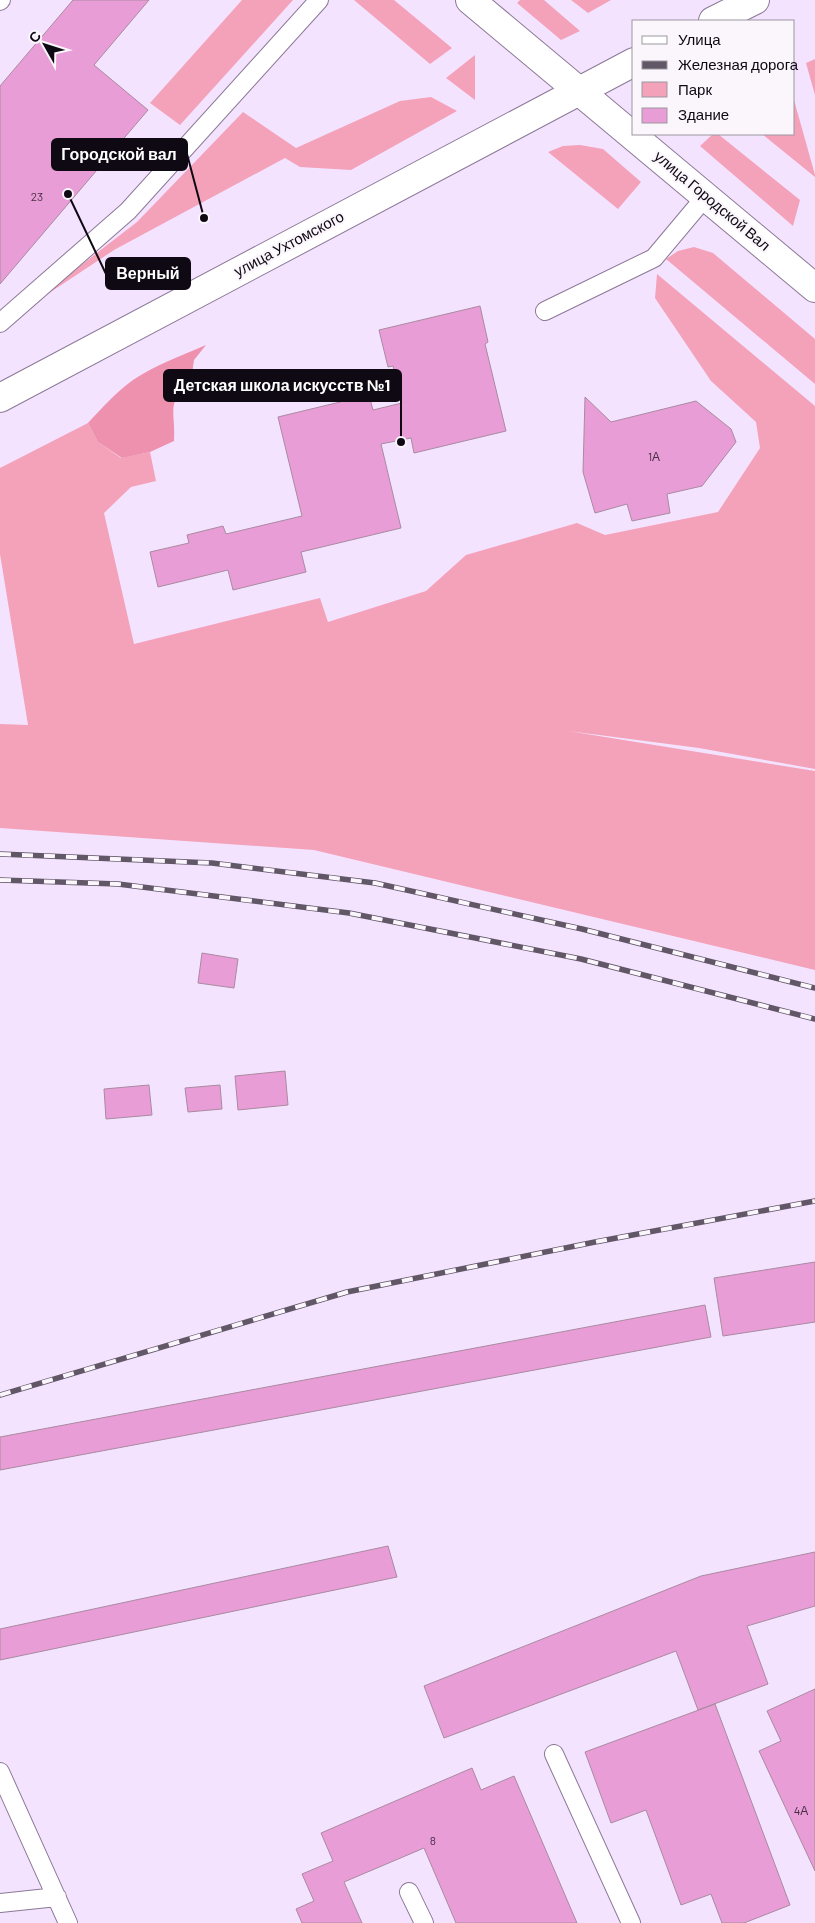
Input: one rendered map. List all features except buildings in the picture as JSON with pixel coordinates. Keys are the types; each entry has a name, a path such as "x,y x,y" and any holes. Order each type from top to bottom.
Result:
{"street":[{"name":"улица Городской Вал","path":"470,0 815,288"},
{"path":"715,20 754,0"},
{"name":"улица Ухтомского","path":"0,398 632,63"}],"lane":[{"path":"0,323 128,211 319,0"},
{"path":"545,311 654,258 706,196"},
{"path":"554,1754 631,1923"},
{"path":"0,1772 68,1923"},
{"path":"409,1892 424,1923"},
{"path":"0,1903 57,1897"}],"green space":[{"path":"242,0 293,0 180,125 150,103"},
{"path":"354,0 394,0 452,48 430,64"},
{"path":"520,0 544,0 580,31 561,40 517,3"},
{"path":"571,0 611,0 588,13"},
{"path":"475,55 475,100 446,78"},
{"path":"815,59 815,95 806,63"},
{"path":"431,97 457,111 351,170 300,167 285,158 114,250 19,313 137,222 243,112 296,148 400,101"},
{"path":"795,104 815,175 815,177 763,135 795,135"},
{"path":"712,135 719,135 800,200 793,226 700,146"},
{"path":"580,145 603,149 641,182 618,209 548,152 563,146"},
{"path":"694,247 713,253 815,339 815,384 666,259 678,251"},
{"path":"657,274 815,406 815,769 699,748 568,731 815,771 815,970 314,850 0,828 0,724 28,725 0,554 0,468 88,423 98,442 121,458 150,452 156,481 131,487 104,513 134,644 320,598 328,622 426,591 466,555 577,523 605,535 718,512 760,448 756,422 711,381 655,298"}],"shaded area":[{"path":"206,345 194,360 191,381 178,395 175,402 174,441 150,452 122,458 98,442 88,423 109,400 133,380 150,370"}],"railway":[{"path":"0,854 212,863 375,883 582,929 815,988"},
{"path":"0,880 118,884 349,913 581,959 815,1019"},
{"path":"0,1395 347,1292 595,1242 815,1201"}],"place":[{"name":"Верный","path":"68,194"},
{"name":"Городской вал","path":"204,218"},
{"name":"Детская школа искусств №1","path":"401,442"}]}
